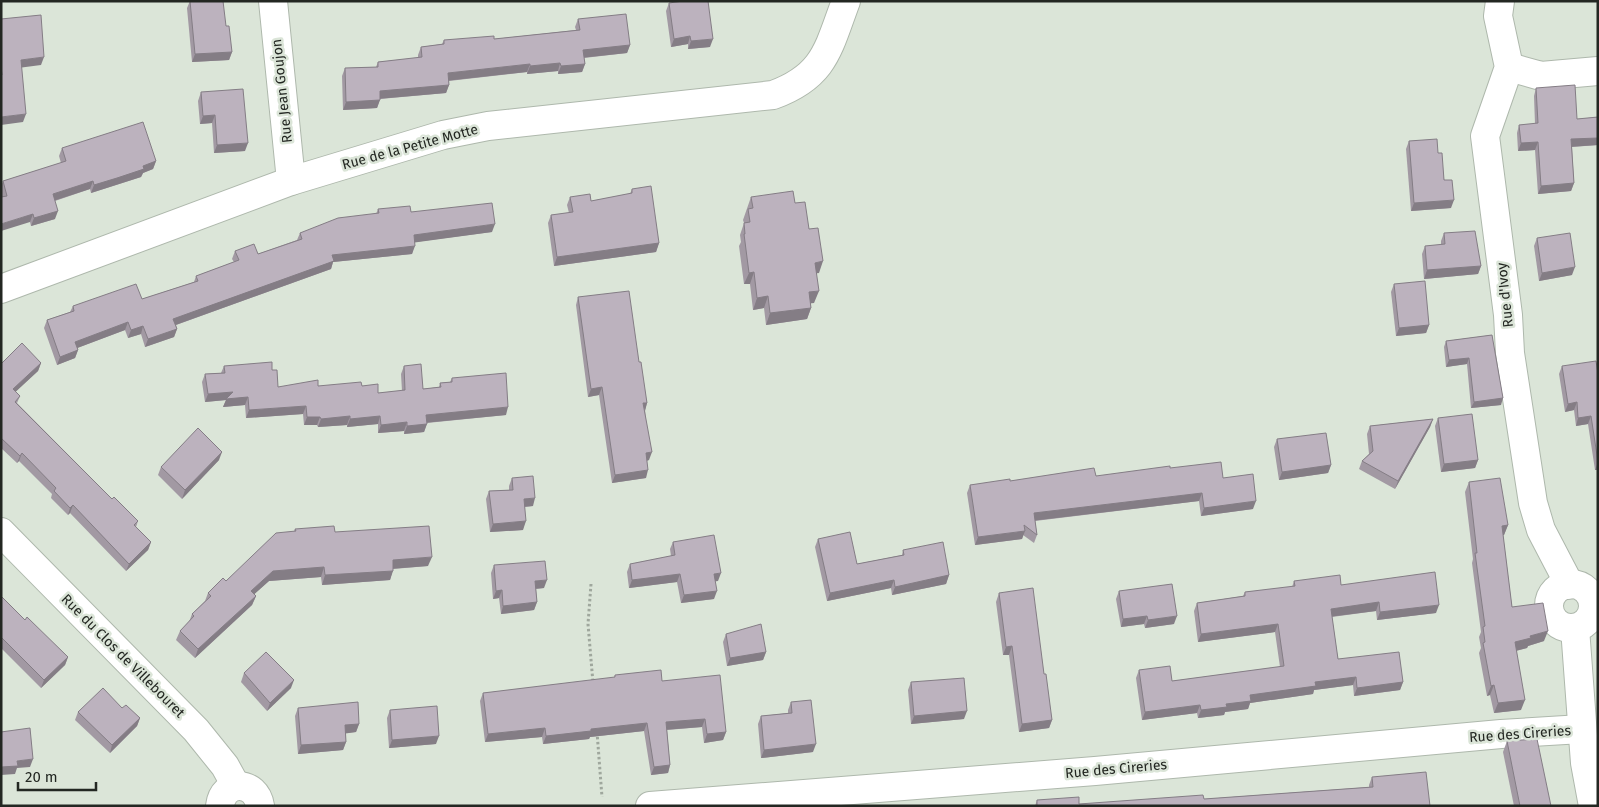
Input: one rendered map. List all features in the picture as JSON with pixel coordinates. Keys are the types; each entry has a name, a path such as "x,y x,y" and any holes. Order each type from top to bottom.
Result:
{"street":[{"name":"Rue Jean Goujon","path":"273,1 291,181"},
{"name":"Rue de la Petite Motte","path":"1,289 291,181 443,136 488,126 773,95 789,89 808,77 825,57 846,1"},
{"path":"1500,1 1498,16 1509,67 1541,76 1598,71"},
{"name":"Rue d'Ivoy","path":"1509,67 1485,136 1508,315 1510,353 1532,503 1541,530 1566,580"},
{"name":"Rue du Clos de Villebouret","path":"1,532 196,730 225,766 228,796"},
{"path":"1566,580 1587,574 1598,575"},
{"path":"1566,580 1582,587 1591,598 1592,612 1586,626 1582,730 1585,763 1593,806"},
{"name":"Rue des Cireries","path":"650,806 1103,770 1501,734 1582,730"},
{"path":"228,796 248,787 259,799 261,805"}],"path":[{"path":"591,584 588,624 593,691"},
{"path":"596,730 602,797"}],"building":[{"path":"190,1 223,1 226,26 229,26 232,52 195,54"},
{"path":"708,1 713,39 691,41 690,36 674,39 669,3"},
{"path":"626,14 630,45 583,50 585,64 561,66 560,63 530,66 530,64 448,73 449,85 380,91 380,100 346,102 345,68 378,67 378,62 422,57 421,47 444,44 444,40 494,36 494,39 580,30 578,19"},
{"path":"41,15 44,57 21,60 26,114 1,117 1,19"},
{"path":"1575,85 1577,119 1598,117 1598,138 1571,139 1574,183 1541,186 1538,142 1521,143 1519,125 1538,123 1536,88"},
{"path":"243,89 248,143 217,145 215,115 203,116 201,92"},
{"path":"143,122 156,161 143,166 144,169 117,178 94,185 93,181 53,194 58,211 34,218 33,214 1,224 1,197 7,196 3,181 66,161 62,148"},
{"path":"1437,139 1438,153 1442,153 1444,180 1452,180 1454,200 1414,203 1409,141"},
{"path":"651,186 659,243 557,257 551,215 573,212 570,197 590,194 591,201 632,193 632,189"},
{"path":"793,191 795,203 805,202 809,229 818,228 823,261 815,263 819,291 809,292 811,308 770,313 768,296 757,298 754,272 749,273 744,223 750,222 748,209 753,208 751,197"},
{"path":"492,203 495,224 414,235 415,246 332,255 334,261 173,319 177,329 148,339 143,326 131,330 128,322 75,342 78,350 60,357 47,320 74,311 73,306 136,284 142,299 198,281 196,276 239,260 235,251 254,244 258,254 302,239 300,233 338,218 379,213 378,209 410,206 411,212"},
{"path":"1475,231 1481,266 1427,270 1425,246 1445,244 1444,233"},
{"path":"1570,233 1575,267 1542,273 1537,238"},
{"path":"1425,281 1429,325 1399,328 1394,284"},
{"path":"629,291 647,403 643,403 652,452 646,453 648,470 615,475 602,387 591,389 578,297"},
{"path":"1492,335 1503,398 1474,402 1469,358 1449,360 1446,341"},
{"path":"22,343 41,363 13,389 20,396 15,402 112,499 114,497 138,521 134,525 151,542 129,564 73,505 70,508 54,491 56,488 22,453 20,456 1,438 1,364"},
{"path":"1596,361 1598,374 1598,462 1591,416 1578,418 1577,402 1568,404 1562,366"},
{"path":"272,362 272,370 277,370 278,387 318,380 318,386 361,382 362,386 378,384 378,393 405,390 404,366 421,364 423,389 441,387 440,383 452,382 452,378 506,373 508,407 426,415 427,424 407,426 407,422 381,425 380,416 350,419 350,416 321,419 320,417 307,417 306,406 249,410 248,397 226,399 233,392 208,394 205,374 225,373 224,366"},
{"path":"1472,414 1478,460 1444,464 1438,418"},
{"path":"1433,419 1398,481 1362,461 1373,451 1370,426"},
{"path":"198,428 222,452 185,490 161,467"},
{"path":"1326,433 1331,465 1282,472 1277,439"},
{"path":"1221,462 1223,478 1253,474 1256,501 1204,508 1202,493 1034,513 1037,535 1024,525 1025,531 978,537 970,485 1094,468 1096,476 1170,466 1170,468"},
{"path":"533,476 535,498 524,499 526,521 493,524 489,491 513,490 512,478"},
{"path":"1500,478 1508,525 1502,526 1512,607 1543,603 1548,631 1515,642 1525,700 1498,703 1494,685 1491,686 1483,643 1485,642 1483,627 1485,626 1475,553 1477,553 1469,482"},
{"path":"334,526 335,532 429,526 432,557 393,560 393,571 325,575 324,567 273,571 251,591 256,596 198,649 180,631 194,616 192,614 211,596 208,593 223,578 226,581 276,533 296,531 295,529"},
{"path":"850,532 857,564 904,555 903,550 943,542 949,575 895,587 894,580 830,593 818,539"},
{"path":"714,535 721,573 714,574 717,591 684,595 680,574 632,580 630,564 675,555 673,542"},
{"path":"545,561 547,580 535,581 537,602 503,606 502,590 496,591 494,565"},
{"path":"1435,572 1439,605 1380,612 1379,602 1331,609 1338,659 1399,652 1403,682 1357,688 1356,677 1315,682 1316,686 1250,695 1251,701 1226,704 1227,707 1201,710 1200,705 1145,712 1139,670 1170,666 1172,681 1284,666 1278,624 1201,634 1197,603 1245,596 1245,592 1295,586 1294,581 1340,575 1341,585"},
{"path":"1172,584 1177,616 1148,620 1147,616 1123,619 1119,591"},
{"path":"1033,588 1052,720 1022,724 1012,646 1006,647 999,593"},
{"path":"1,596 25,620 27,617 68,657 44,680 1,637"},
{"path":"761,624 766,652 730,658 726,634"},
{"path":"266,652 294,680 270,703 244,673"},
{"path":"661,670 662,681 720,675 726,732 707,734 705,719 666,722 670,765 654,767 647,723 546,736 545,728 488,734 483,693"},
{"path":"964,678 967,711 914,716 911,682"},
{"path":"103,688 122,708 126,705 140,718 112,745 78,712"},
{"path":"811,700 816,744 764,750 761,716 792,713 791,702"},
{"path":"358,702 359,724 345,725 346,742 301,745 298,708"},
{"path":"437,706 439,736 392,740 390,710"},
{"path":"30,728 33,759 17,761 18,766 1,767 1,732"},
{"path":"1537,739 1551,806 1520,806 1507,741"},
{"path":"1426,772 1430,806 1037,806 1037,800 1079,797 1079,804 1203,795 1204,799 1373,787 1372,777"}]}
